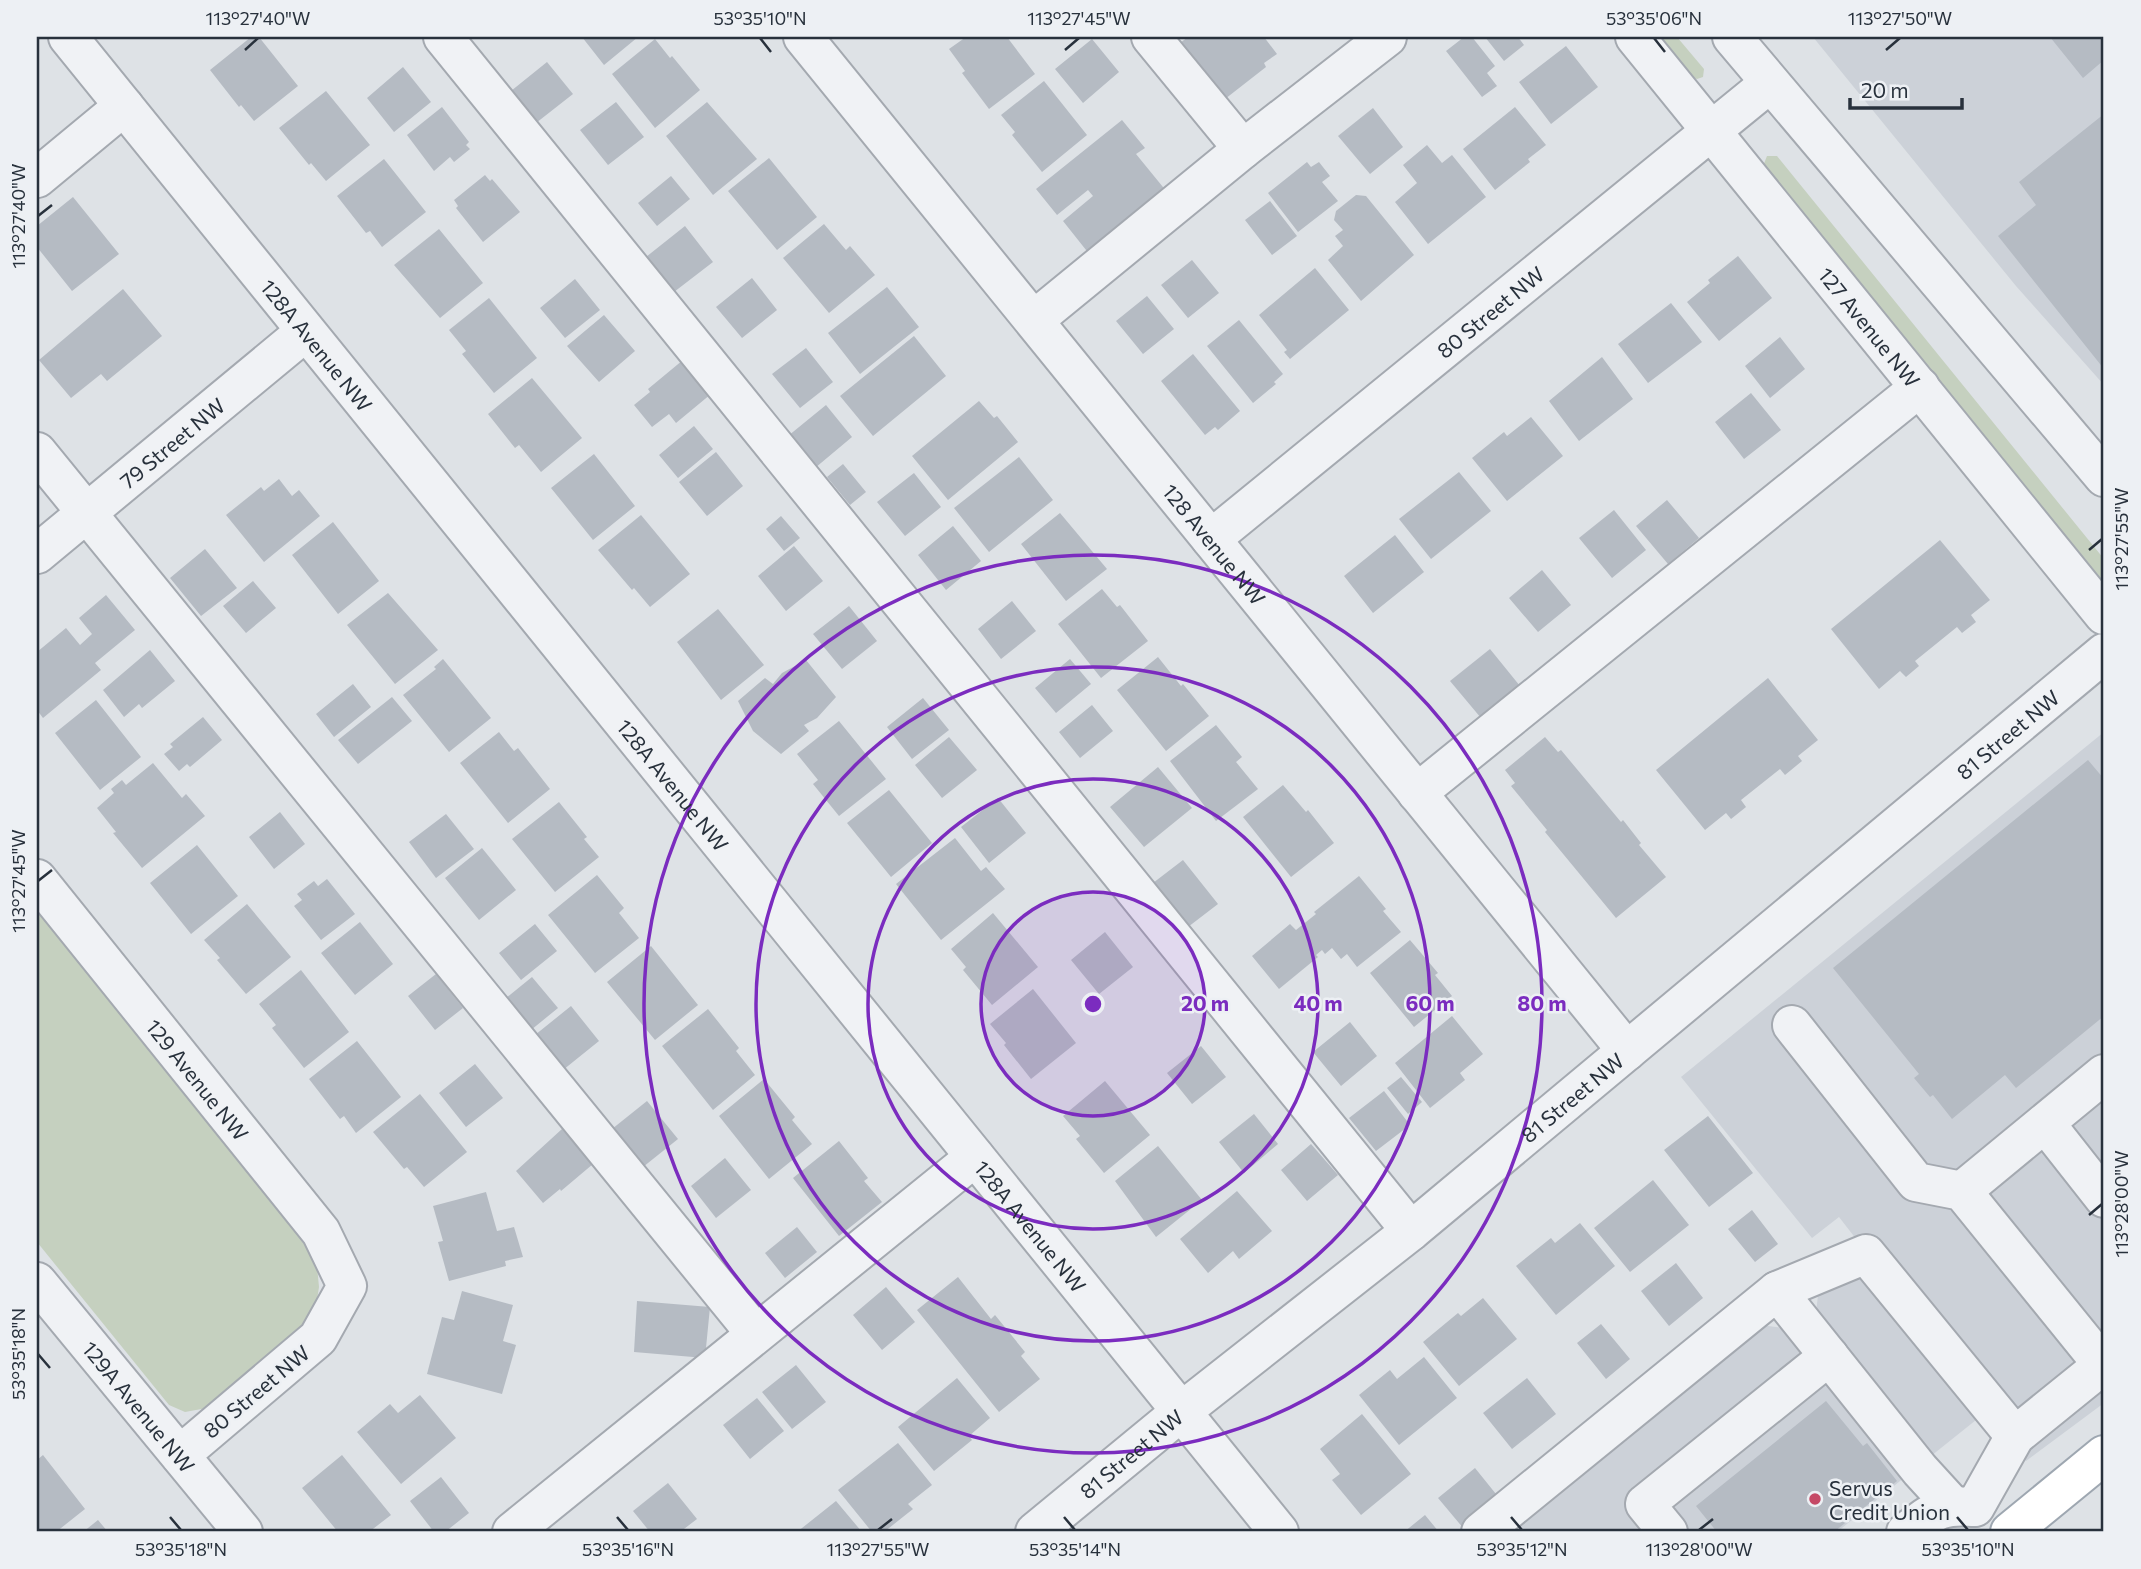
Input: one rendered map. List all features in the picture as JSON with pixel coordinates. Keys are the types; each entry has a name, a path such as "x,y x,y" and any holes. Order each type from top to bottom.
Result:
{"main road":[{"path":"2010,1532 2104,1455"}],"street":[{"name":"128A Avenue NW","path":"68,37 1279,1532"},
{"path":"443,37 1411,1231"},
{"name":"128 Avenue NW","path":"803,37 1627,1051"},
{"path":"1152,37 1243,149"},
{"path":"1034,320 1243,149 1387,37"},
{"name":"127 Avenue NW","path":"1635,37 2104,615"},
{"path":"1732,37 2104,477"},
{"name":"80 Street NW","path":"1210,539 1770,83"},
{"path":"37,178 124,106"},
{"name":"79 Street NW","path":"37,554 305,332"},
{"path":"1418,793 1920,387"},
{"path":"37,452 755,1333"},
{"name":"81 Street NW","path":"1035,1532 1182,1411 1411,1231 2104,653"},
{"name":"129 Avenue NW","path":"37,879 321,1231 347,1286"},
{"path":"1792,1025 1916,1182 1962,1191 2104,1364 2015,1436 1964,1506 1933,1511 1906,1532"},
{"path":"1962,1191 2104,1074"},
{"path":"2045,1123 2104,1198"},
{"path":"512,1532 975,1157"},
{"path":"1481,1532 1777,1290 1866,1254 2015,1436"},
{"name":"129A Avenue NW","path":"37,1282 243,1532"},
{"name":"80 Street NW","path":"180,1454 318,1338 347,1286"},
{"path":"1777,1290 1920,1470 1964,1506 2010,1532"},
{"path":"1668,1532 1645,1504 1829,1356"}],"shaded area":[{"path":"1813,37 2104,37 2104,385 2016,286"},
{"path":"2104,732 2104,1403 2026,1461 1986,1412 1931,1456 1816,1313 1820,1277 1860,1244 1839,1217 1812,1238 1681,1077"},
{"path":"1760,1325 1784,1328 1905,1477 1837,1532 1505,1532"}],"green space":[{"path":"1659,37 1677,37 1704,69 1703,77 1692,77"},
{"path":"1767,156 1777,156 2104,559 2104,586 1763,166"},
{"path":"37,910 306,1244 317,1266 319,1287 316,1306 304,1329 207,1408 185,1412 169,1405 37,1242"}],"building":[{"path":"251,37 259,37 298,86 254,121 241,105 239,107 210,70"},
{"path":"582,37 638,37 604,65"},
{"path":"966,37 1007,37 1035,74 989,109 962,73 965,71 949,49"},
{"path":"1188,37 1264,37 1277,54 1264,63 1266,67 1225,99 1180,43"},
{"path":"1464,37 1472,37 1495,66 1487,73 1497,86 1482,97 1446,51"},
{"path":"1485,37 1518,37 1524,45 1504,61"},
{"path":"2050,37 2104,37 2104,60 2083,78"},
{"path":"655,39 700,90 655,128 612,74"},
{"path":"1092,39 1119,72 1083,103 1055,69"},
{"path":"1566,46 1598,87 1551,124 1519,82"},
{"path":"547,62 573,94 536,123 511,91"},
{"path":"403,67 431,102 394,132 367,98"},
{"path":"1044,81 1087,135 1042,172 1012,135 1015,132 1001,115"},
{"path":"326,91 370,145 326,181 311,163 309,165 279,128"},
{"path":"616,102 644,137 608,165 580,130"},
{"path":"707,102 757,159 713,195 666,136"},
{"path":"442,107 469,142 466,145 470,149 454,162 450,157 434,171 407,135"},
{"path":"1515,107 1546,145 1528,159 1530,162 1495,190 1463,149"},
{"path":"1373,108 1403,147 1370,174 1338,136"},
{"path":"2104,114 2104,369 1998,236 2036,205 2019,182"},
{"path":"1122,120 1145,148 1136,154 1167,192 1090,255 1063,221 1093,196 1088,190 1057,215 1036,189"},
{"path":"1427,145 1442,163 1452,155 1486,197 1428,244 1395,202 1417,183 1403,165"},
{"path":"769,158 817,217 777,250 728,191"},
{"path":"384,159 426,212 382,247 370,231 366,233 337,196"},
{"path":"1307,162 1311,167 1319,162 1330,176 1322,182 1338,201 1298,232 1268,193"},
{"path":"485,175 490,181 492,179 520,212 483,242 456,208 458,206 454,200"},
{"path":"671,176 690,199 657,226 638,203"},
{"path":"1356,195 1366,196 1414,255 1361,301 1328,260 1343,246 1335,236 1343,230 1334,220 1336,211"},
{"path":"73,197 119,254 72,291 37,247 37,226"},
{"path":"1270,201 1297,236 1272,255 1245,220"},
{"path":"824,224 846,250 850,246 875,275 829,313 783,258"},
{"path":"685,226 713,262 674,292 646,257"},
{"path":"439,229 483,283 440,318 394,265"},
{"path":"1738,256 1772,298 1719,341 1687,302 1710,283 1708,280"},
{"path":"1192,260 1219,293 1188,318 1161,285"},
{"path":"1315,268 1349,310 1290,359 1284,352 1287,350 1259,315"},
{"path":"752,278 777,310 742,338 716,307"},
{"path":"575,279 600,310 565,338 540,308"},
{"path":"887,287 919,327 860,374 828,333"},
{"path":"123,289 162,336 107,381 101,374 71,398 39,360"},
{"path":"1147,296 1174,329 1143,354 1116,321"},
{"path":"489,298 537,358 494,393 462,354 466,351 449,330"},
{"path":"1671,303 1702,342 1648,383 1618,344"},
{"path":"604,315 635,351 599,382 567,346"},
{"path":"1239,320 1283,374 1274,382 1276,384 1253,403 1207,346"},
{"path":"914,336 946,376 873,436 840,396"},
{"path":"1780,337 1805,369 1770,398 1745,366"},
{"path":"806,348 833,382 800,408 772,374"},
{"path":"1193,354 1240,411 1218,430 1215,427 1205,435 1161,381"},
{"path":"1602,357 1633,399 1579,441 1549,401"},
{"path":"683,360 711,394 676,423 669,414 652,427 634,405 650,392 648,389"},
{"path":"532,378 582,438 541,472 519,445 515,448 488,414"},
{"path":"1751,393 1781,430 1744,459 1715,422"},
{"path":"979,401 994,418 997,416 1018,442 948,500 912,456"},
{"path":"826,405 852,437 815,468 788,436"},
{"path":"1531,417 1563,456 1507,501 1472,458 1504,432 1507,436"},
{"path":"694,426 713,449 678,478 659,455"},
{"path":"716,452 743,486 707,516 679,482"},
{"path":"594,454 635,506 593,540 551,488"},
{"path":"1019,457 1053,500 989,552 954,508"},
{"path":"843,464 866,492 850,505 827,477"},
{"path":"1459,472 1491,511 1431,559 1399,519"},
{"path":"914,473 941,507 905,536 877,502"},
{"path":"279,479 292,496 299,490 320,516 264,562 226,515 261,487 264,491"},
{"path":"1667,500 1699,538 1668,564 1636,526"},
{"path":"1614,510 1646,550 1612,578 1579,538"},
{"path":"1060,513 1107,569 1066,601 1021,544"},
{"path":"641,515 690,574 650,607 598,550"},
{"path":"781,516 800,538 784,551 766,529"},
{"path":"333,522 379,581 338,614 292,555"},
{"path":"953,526 981,561 946,590 918,555"},
{"path":"1395,535 1424,572 1373,613 1344,576"},
{"path":"1940,540 1990,600 1971,615 1976,622 1962,633 1957,627 1915,661 1919,666 1906,677 1900,671 1879,689 1831,629"},
{"path":"794,546 823,581 786,611 758,576"},
{"path":"205,549 237,588 201,616 170,578"},
{"path":"1542,570 1571,605 1538,632 1509,598"},
{"path":"253,581 276,608 246,633 223,606"},
{"path":"1102,589 1117,607 1120,605 1148,641 1101,678 1058,624"},
{"path":"388,593 438,650 395,684 347,625"},
{"path":"106,595 135,630 95,663 101,670 43,718 37,710 37,652 66,628 80,645 92,634 79,618"},
{"path":"1012,601 1036,631 1001,659 978,629"},
{"path":"849,606 877,641 842,669 813,634"},
{"path":"718,609 764,665 721,700 677,642"},
{"path":"1490,649 1520,686 1481,718 1450,681"},
{"path":"150,650 175,681 142,708 139,704 124,717 103,690"},
{"path":"1158,657 1209,716 1166,751 1117,690"},
{"path":"443,659 491,718 449,752 403,695 436,669 434,667"},
{"path":"1070,659 1091,684 1056,713 1035,688"},
{"path":"806,660 836,697 817,718 804,725 809,731 781,754 753,731 738,701 765,678 773,684 782,673"},
{"path":"1768,678 1818,740 1798,756 1802,761 1785,775 1780,769 1741,800 1746,807 1731,819 1726,813 1705,830 1656,770"},
{"path":"353,684 371,707 334,737 316,714"},
{"path":"392,697 412,721 358,764 338,740"},
{"path":"923,698 949,730 912,759 887,727"},
{"path":"96,700 141,757 100,790 55,733"},
{"path":"1092,705 1113,731 1080,758 1059,732"},
{"path":"203,717 222,740 190,767 187,764 179,771 164,754 173,747 170,744"},
{"path":"839,721 886,779 839,816 813,784 818,780 797,754"},
{"path":"1216,725 1242,757 1236,762 1258,789 1216,821 1170,761"},
{"path":"499,732 514,751 518,748 550,789 508,823 460,763"},
{"path":"949,737 977,770 942,798 915,765"},
{"path":"1545,737 1558,752 1561,750 1621,822 1623,820 1641,843 1639,845 1666,877 1616,918 1511,786 1515,783 1505,770"},
{"path":"2088,760 2104,779 2104,1016 2016,1088 2005,1075 1952,1119 1933,1095 1930,1097 1914,1078 1919,1074 1833,968"},
{"path":"153,763 182,798 186,794 205,816 142,868 113,833 116,832 97,808 114,793 111,789 122,780 126,785"},
{"path":"1158,767 1192,808 1144,847 1110,807"},
{"path":"1283,785 1306,812 1308,810 1334,843 1291,877 1243,817"},
{"path":"889,790 932,843 891,877 847,823"},
{"path":"998,798 1026,833 989,863 961,827"},
{"path":"559,802 599,857 555,892 512,839"},
{"path":"280,812 305,844 274,869 249,837"},
{"path":"446,814 474,849 436,878 409,842"},
{"path":"955,838 981,871 986,867 1005,889 941,940 896,884"},
{"path":"197,845 238,896 191,934 150,883"},
{"path":"482,848 516,890 479,920 445,878"},
{"path":"1183,860 1218,904 1188,927 1153,883"},
{"path":"597,875 624,908 619,913 639,938 595,973 548,915"},
{"path":"1359,876 1401,932 1357,967 1347,954 1341,959 1332,948 1325,954 1322,950 1316,955 1318,957 1279,989 1252,956 1290,924 1296,930"},
{"path":"327,879 355,914 321,940 294,906 302,900 297,894 314,881 318,886"},
{"path":"247,904 291,957 246,994 204,940"},
{"path":"993,913 1038,967 992,1005 963,970 966,967 951,949"},
{"path":"360,922 393,964 355,995 321,953"},
{"path":"535,924 557,951 521,980 499,953"},
{"path":"1105,932 1133,967 1099,994 1071,960"},
{"path":"1410,940 1438,973 1435,975 1452,996 1414,1027 1370,973"},
{"path":"651,946 698,1005 655,1040 607,982"},
{"path":"301,970 349,1032 304,1068 272,1028 276,1025 259,1004"},
{"path":"436,974 463,1008 435,1030 408,996"},
{"path":"532,977 558,1008 531,1030 506,998"},
{"path":"1033,989 1076,1043 1031,1079 990,1024"},
{"path":"571,1006 599,1041 563,1070 535,1035"},
{"path":"708,1009 739,1048 736,1051 755,1075 713,1110 662,1046"},
{"path":"1452,1016 1483,1054 1460,1073 1465,1080 1430,1108 1395,1063"},
{"path":"1350,1022 1377,1056 1341,1086 1313,1052"},
{"path":"357,1041 401,1097 356,1133 344,1116 340,1119 309,1079"},
{"path":"1201,1046 1226,1077 1192,1104 1167,1073"},
{"path":"475,1064 503,1098 466,1127 439,1093"},
{"path":"1401,1077 1422,1102 1408,1114 1387,1088"},
{"path":"764,1079 795,1117 792,1120 812,1144 769,1179 719,1116"},
{"path":"1105,1081 1150,1135 1104,1173 1076,1139 1080,1136 1063,1116"},
{"path":"1384,1091 1410,1125 1376,1151 1349,1118"},
{"path":"420,1094 467,1152 424,1187 407,1167 404,1169 373,1132"},
{"path":"647,1101 678,1139 643,1167 612,1129"},
{"path":"1254,1114 1278,1144 1244,1173 1219,1142"},
{"path":"1708,1116 1753,1173 1709,1207 1664,1150"},
{"path":"562,1129 593,1164 543,1203 516,1171"},
{"path":"839,1141 868,1178 864,1181 882,1202 839,1236 793,1178"},
{"path":"1311,1144 1338,1175 1307,1201 1281,1170"},
{"path":"1158,1146 1202,1200 1156,1237 1115,1181"},
{"path":"725,1158 751,1190 716,1218 691,1186"},
{"path":"1653,1180 1689,1225 1630,1272 1594,1228"},
{"path":"1237,1191 1272,1231 1239,1259 1233,1251 1208,1273 1180,1239"},
{"path":"486,1192 497,1231 514,1227 523,1257 505,1261 506,1266 449,1281 438,1242 443,1241 433,1206"},
{"path":"1752,1210 1778,1244 1755,1262 1728,1229"},
{"path":"1580,1223 1615,1266 1556,1315 1516,1266 1551,1238 1555,1243"},
{"path":"797,1227 817,1252 785,1278 765,1253"},
{"path":"1676,1263 1703,1298 1669,1326 1641,1291"},
{"path":"958,1277 991,1319 995,1315 1025,1352 1021,1356 1040,1379 999,1412 917,1310"},
{"path":"886,1287 915,1322 882,1350 853,1315"},
{"path":"462,1291 513,1305 503,1341 516,1345 502,1394 427,1374 442,1317 454,1320"},
{"path":"1483,1298 1517,1339 1459,1386 1423,1342 1458,1313 1461,1316"},
{"path":"637,1301 710,1307 705,1358 634,1352"},
{"path":"1601,1324 1630,1359 1606,1379 1577,1343"},
{"path":"1424,1357 1457,1398 1399,1445 1359,1395 1390,1370 1397,1379"},
{"path":"796,1365 826,1402 792,1429 762,1392"},
{"path":"957,1378 990,1418 969,1436 972,1440 934,1471 898,1427"},
{"path":"1527,1378 1556,1414 1512,1449 1483,1413"},
{"path":"420,1395 456,1438 401,1484 357,1432 390,1404 398,1413"},
{"path":"757,1398 784,1431 750,1459 723,1425"},
{"path":"1826,1401 1863,1446 1867,1443 1897,1481 1834,1532 1717,1532 1696,1506"},
{"path":"1362,1414 1411,1474 1361,1515 1332,1480 1340,1474 1320,1449"},
{"path":"898,1443 932,1485 908,1504 913,1509 884,1532 872,1532 838,1490"},
{"path":"43,1455 85,1509 56,1532 37,1532 37,1460"},
{"path":"342,1455 391,1515 369,1532 338,1532 302,1488"},
{"path":"1475,1468 1500,1499 1464,1529 1438,1498"},
{"path":"441,1477 469,1513 445,1532 434,1532 410,1501"},
{"path":"668,1483 697,1519 680,1532 650,1532 633,1511"},
{"path":"836,1501 862,1532 797,1532"},
{"path":"1425,1515 1439,1532 1404,1532"},
{"path":"98,1520 108,1532 83,1532"}],"place":[{"name":"Servus Credit Union","path":"1815,1499"}]}
